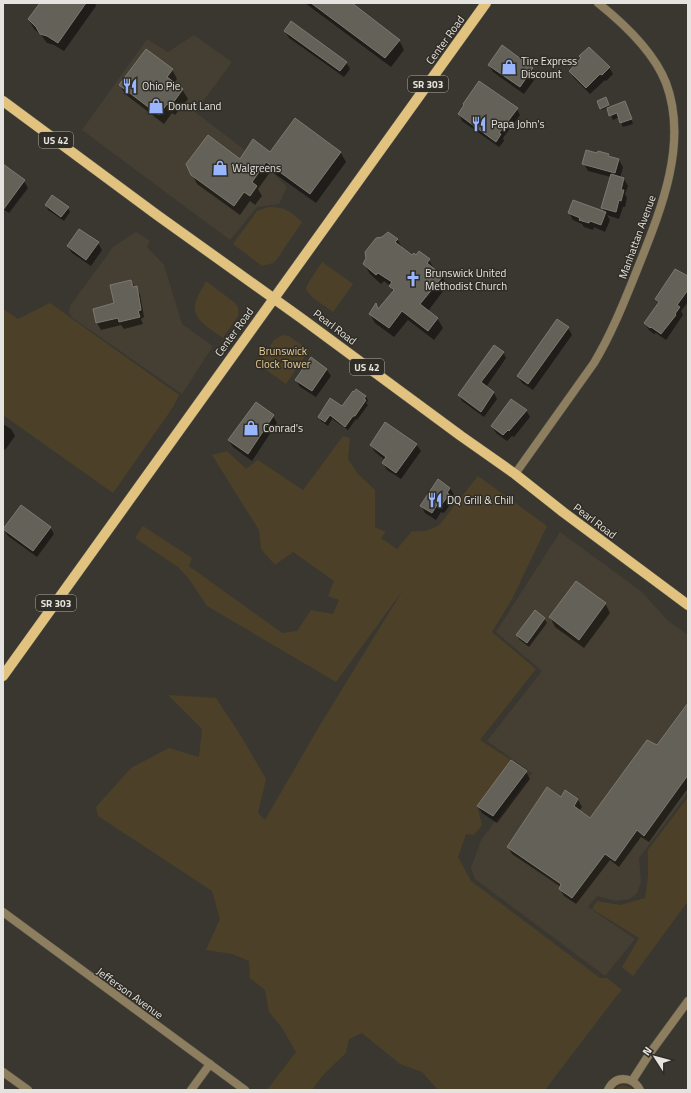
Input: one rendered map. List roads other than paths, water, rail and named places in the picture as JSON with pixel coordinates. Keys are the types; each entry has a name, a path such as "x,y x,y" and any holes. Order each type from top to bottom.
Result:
{"main road":[{"name":"Center Road","path":"3,676 486,3"},
{"name":"Pearl Road","path":"3,101 152,212 301,318 515,474 563,512 688,605"}],"street":[{"name":"Manhattan Avenue","path":"515,474 594,363 614,326 662,202 671,165 674,127 673,108 663,76 653,59 632,34 598,3"},
{"name":"Jefferson Avenue","path":"3,912 245,1090"},
{"path":"632,1081 650,1053 688,1001"},
{"path":"191,1090 210,1064"},
{"path":"3,1072 28,1090"},
{"path":"608,1090 612,1083 617,1080 627,1079 637,1084 640,1090"}],"place":[{"name":"Tire Express Discount","path":"509,67"},
{"name":"Ohio Pie","path":"130,86"},
{"name":"Donut Land","path":"156,106"},
{"name":"Papa John's","path":"479,124"},
{"name":"Walgreens","path":"220,168"},
{"name":"Brunswick United Methodist Church","path":"413,279"},
{"name":"Conrad's","path":"251,428"},
{"name":"DQ Grill & Chill","path":"435,500"}],"park label":[{"name":"Brunswick Clock Tower","path":"283,357"}]}
